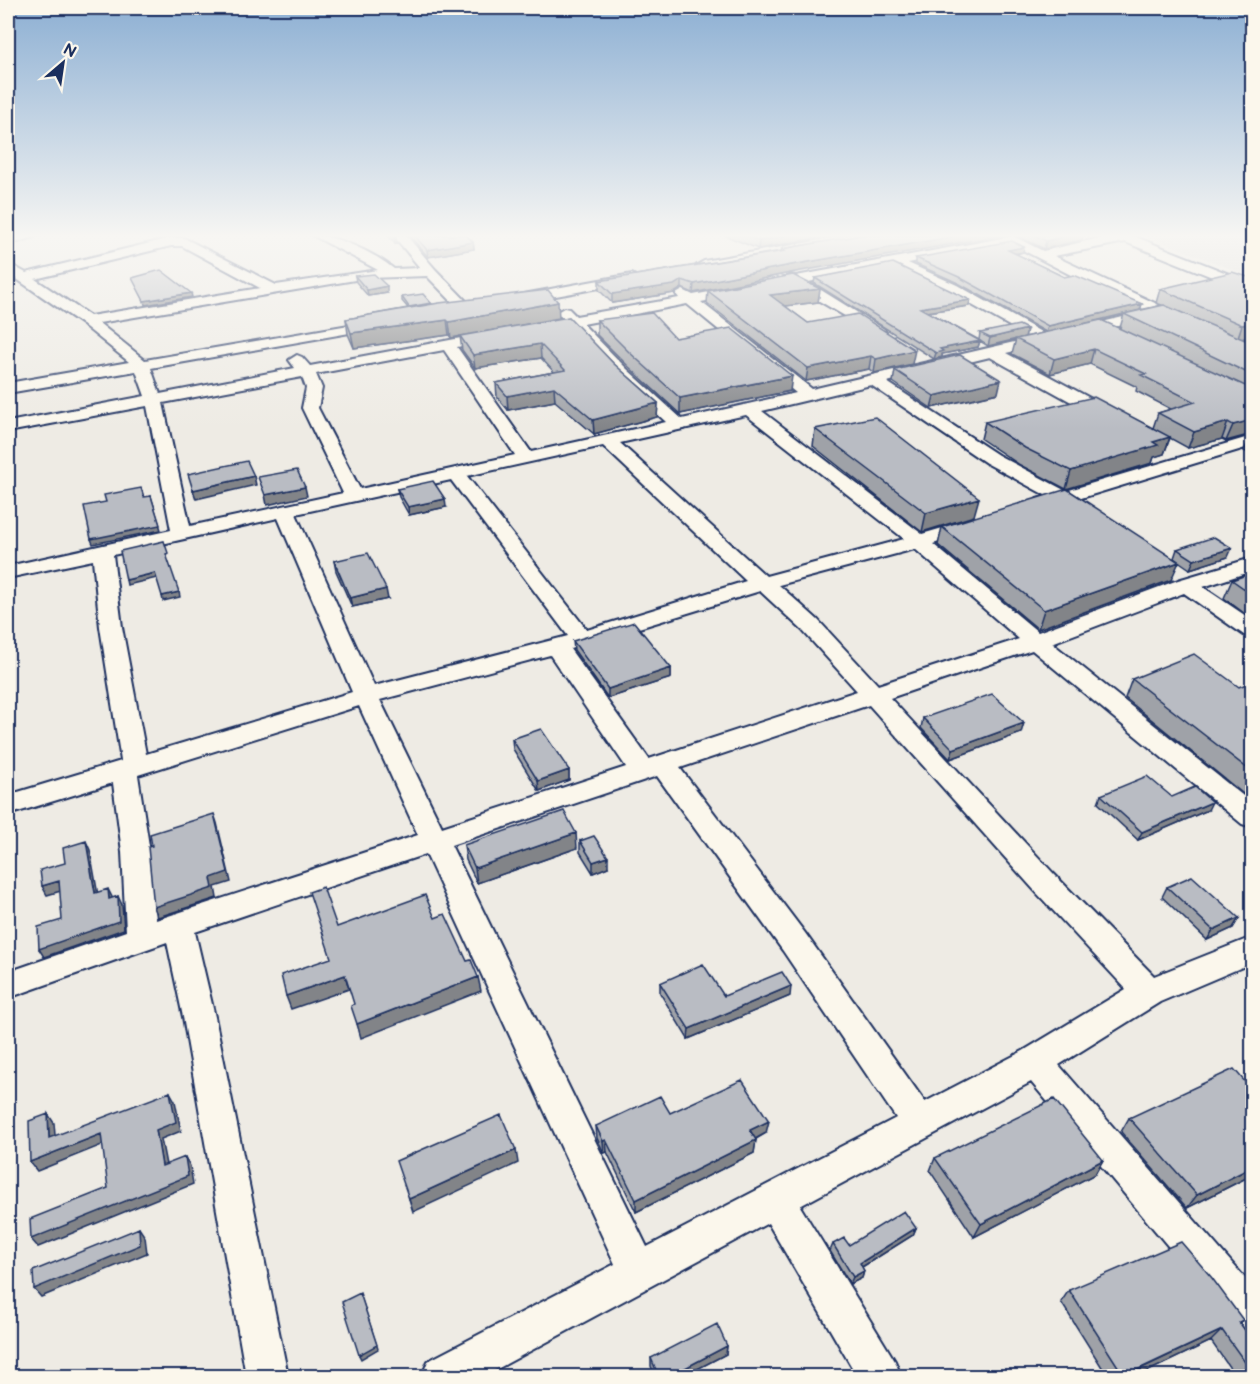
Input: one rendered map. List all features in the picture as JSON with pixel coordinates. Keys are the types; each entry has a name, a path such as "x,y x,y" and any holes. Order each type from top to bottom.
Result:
{"street":[{"path":"56,300 87,321 142,365 154,400 182,533"},
{"path":"87,321 217,300"},
{"path":"444,312 472,307 463,300"},
{"path":"500,302 514,300"},
{"path":"551,300 621,372 679,425"},
{"path":"8,427 691,300 808,395"},
{"path":"829,300 893,342"},
{"path":"973,300 1045,340"},
{"path":"1133,300 1159,304 1183,321"},
{"path":"8,572 875,381 1099,327 1159,304"},
{"path":"8,388 388,322"},
{"path":"1099,327 1120,338"},
{"path":"283,341 312,378 314,388 310,408 354,495"},
{"path":"448,345 527,459"},
{"path":"992,352 1118,420"},
{"path":"912,354 931,366"},
{"path":"875,381 992,459 1084,510"},
{"path":"749,409 905,530 1035,641 1252,817"},
{"path":"607,440 810,625 1044,882 1149,992"},
{"path":"1019,511 1252,441"},
{"path":"1171,448 1192,460"},
{"path":"455,474 542,584 582,639"},
{"path":"284,510 324,594 366,696 639,1272"},
{"path":"8,805 366,696 582,639 763,583 917,542 985,521"},
{"path":"102,551 130,768 142,939"},
{"path":"8,985 434,840 1035,641 1184,579 1252,564"},
{"path":"1184,579 1252,630"},
{"path":"556,646 652,767 732,856 871,1051 920,1124"},
{"path":"178,926 201,1028 267,1377"},
{"path":"446,1376 1035,1062 1149,992 1252,950"},
{"path":"1035,1062 1252,1316"},
{"path":"776,1202 880,1377"}],"building":[{"path":"404,300 428,300 431,303 409,307"},
{"path":"468,300 556,300 558,302 449,322 447,320 351,333 346,319"},
{"path":"719,300 776,300 808,323 858,314 915,350 876,359 871,356 808,368"},
{"path":"850,300 970,300 920,308 980,341 940,349 943,351 936,353"},
{"path":"1000,300 1132,300 1142,304 1048,326"},
{"path":"1184,300 1252,300 1252,323 1242,325"},
{"path":"1164,305 1252,343 1252,375 1124,314"},
{"path":"652,313 675,338 731,328 792,376 680,398 597,320"},
{"path":"569,317 613,363 658,403 593,420 554,387 507,396 496,383 565,370 540,344 473,355 460,336"},
{"path":"1101,320 1252,389 1252,420 1233,425 1228,422 1194,432 1158,413 1195,402 1141,375 1146,374 1094,349 1054,359 1016,339"},
{"path":"1019,325 1027,329 990,338 980,333"},
{"path":"960,355 1001,380 934,396 895,370"},
{"path":"1094,397 1170,437 1153,442 1158,445 1071,471 1025,448 985,422"},
{"path":"875,417 979,498 926,513 815,429"},
{"path":"247,461 254,476 193,490 188,474"},
{"path":"297,470 305,487 265,495 258,477"},
{"path":"433,481 445,499 408,507 397,489"},
{"path":"141,488 144,497 151,496 160,525 91,539 84,506 106,502 104,495"},
{"path":"1067,489 1179,562 1044,610 942,527"},
{"path":"1214,537 1232,548 1194,560 1177,549"},
{"path":"164,541 179,592 162,596 155,573 126,580 120,551"},
{"path":"368,553 386,589 350,598 334,561"},
{"path":"1252,573 1252,594 1232,580"},
{"path":"634,622 671,668 608,689 573,641"},
{"path":"1194,654 1239,687 1252,682 1252,772 1132,679"},
{"path":"992,694 1024,723 953,749 923,718"},
{"path":"541,729 569,770 538,781 512,739"},
{"path":"1147,776 1172,797 1195,787 1212,802 1142,832 1101,795"},
{"path":"564,811 576,833 475,868 464,845"},
{"path":"214,814 228,872 211,878 213,888 154,907 148,847 152,846 150,834"},
{"path":"594,836 608,857 593,862 580,841"},
{"path":"86,841 95,893 108,889 109,899 118,896 119,921 39,949 38,927 62,920 59,881 42,886 40,870 65,863 63,848"},
{"path":"1192,876 1239,918 1213,930 1167,887"},
{"path":"323,887 337,927 425,895 435,918 445,914 467,961 471,960 478,977 357,1024 351,1006 354,1004 345,975 286,996 281,975 331,958 309,892"},
{"path":"703,964 724,996 782,972 791,986 689,1029 660,983"},
{"path":"1234,1069 1252,1090 1252,1167 1197,1195 1129,1118"},
{"path":"742,1080 769,1121 750,1130 756,1140 636,1200 606,1140 603,1141 596,1126 660,1096 670,1113"},
{"path":"170,1092 176,1122 156,1130 162,1166 185,1157 188,1176 31,1239 30,1219 108,1188 101,1134 30,1162 29,1121 48,1114 49,1138"},
{"path":"1054,1099 1103,1160 981,1224 935,1158"},
{"path":"501,1115 516,1150 409,1199 396,1161"},
{"path":"904,1211 916,1228 860,1263 864,1271 853,1277 833,1244 844,1238 849,1245"},
{"path":"139,1228 140,1245 34,1289 33,1271"},
{"path":"1181,1242 1212,1278 1243,1320 1239,1322 1252,1340 1252,1372 1222,1330 1124,1376 1069,1290"},
{"path":"360,1293 377,1345 359,1355 342,1302"},
{"path":"717,1324 727,1346 668,1377 659,1377 651,1358"}]}
